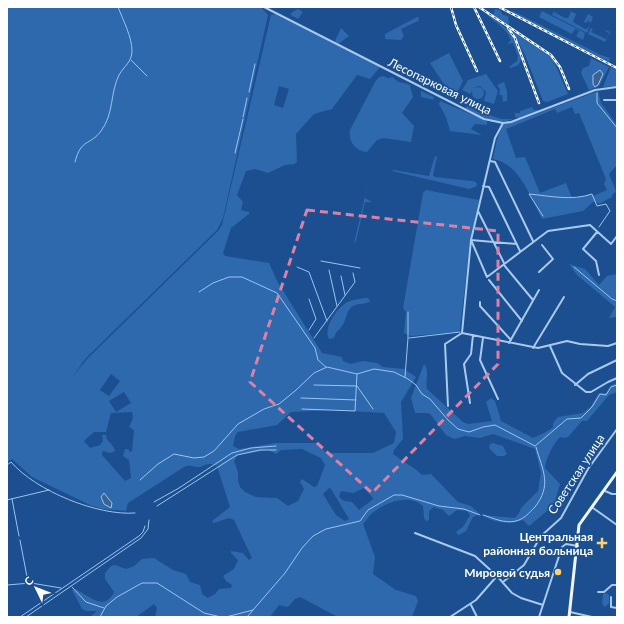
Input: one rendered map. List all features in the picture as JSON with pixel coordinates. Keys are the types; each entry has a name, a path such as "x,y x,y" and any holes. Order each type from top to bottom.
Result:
{"main road":[{"path":"569,617 578,546 579,525 593,508 617,472"}],"street":[{"name":"Лесопарковая улица","path":"264,7 484,119 503,123 520,119 595,90 617,87"},
{"path":"604,100 617,100"},
{"path":"462,333 471,240 495,138 503,123"},
{"path":"490,161 495,162 533,242"},
{"path":"483,186 489,187 520,251"},
{"path":"478,211 504,264 533,300"},
{"path":"471,240 487,276 548,231 590,225 611,244 617,237"},
{"path":"597,232 583,249 596,261 599,275"},
{"path":"471,240 517,244"},
{"path":"539,272 553,258 542,246"},
{"path":"489,280 522,321"},
{"path":"509,343 539,290"},
{"path":"533,348 564,297"},
{"path":"479,310 480,302 480,306 511,340"},
{"path":"448,406 445,344 462,333 533,348 550,346 567,341 580,344 608,346 617,343"},
{"path":"470,403 464,364 471,354 473,335"},
{"path":"483,338 480,360 498,399"},
{"path":"550,346 562,373 575,385 589,393 617,378"},
{"path":"575,385 588,374 617,360"},
{"name":"Советская улица","path":"503,582 524,565 541,536 561,518 588,469 617,429"},
{"path":"605,490 612,494 617,494"},
{"path":"593,508 617,525"},
{"path":"415,533 475,556 503,582 512,593 521,598 543,605"},
{"path":"539,617 562,547 566,544 578,546"},
{"path":"450,617 471,605 480,597 497,576"},
{"path":"598,592 604,592 612,585 617,585"},
{"path":"611,597 611,607 617,608"},
{"path":"471,605 477,617"},
{"path":"570,612 592,617"}],"highlighted area":[{"path":"307,210 498,231 498,364 372,493 250,382"}],"shaded area":[{"path":"7,7 261,7 268,15 223,218 217,230 86,358 71,379 87,359 218,231 222,225 271,15 275,14 380,67 370,79 357,75 332,109 314,114 296,134 297,161 295,164 285,165 268,173 255,169 246,171 237,195 243,202 241,210 249,212 249,214 231,228 223,253 225,256 269,263 277,281 322,353 342,357 343,361 351,364 363,361 377,363 383,367 404,369 416,377 401,402 403,439 394,450 393,454 422,475 431,474 458,502 471,506 480,514 473,517 466,531 459,535 456,533 457,531 463,527 470,515 467,511 457,510 449,516 443,510 434,507 429,511 429,520 426,521 424,518 423,506 417,502 403,500 383,506 371,514 363,524 375,557 373,574 396,590 416,596 418,601 412,617 338,617 300,597 295,599 288,607 279,605 270,617 155,617 157,608 154,604 136,617 90,617 97,611 87,611 82,609 72,590 75,589 100,602 105,601 110,598 114,592 105,579 105,573 111,566 115,565 126,569 134,566 142,559 154,558 173,570 186,574 190,582 200,585 202,594 208,598 215,594 219,589 231,588 232,585 226,581 223,576 234,569 238,560 231,553 231,551 243,553 249,560 252,558 234,520 229,518 214,523 212,521 230,507 217,466 231,455 216,466 209,464 200,467 184,467 128,503 126,511 103,509 92,506 32,477 12,459 7,462","holes":["279,86 289,89 283,108 274,105","111,374 120,381 109,396 100,390","124,392 131,403 116,412 109,401","333,410 384,413 396,432 394,443 373,453 326,453 318,443 276,443 239,449 233,446 235,436 238,432 277,425 291,412","132,412 133,418 129,427 134,430 132,451 130,452 128,449 125,449 123,456 129,460 131,478 125,481 102,455 103,451 110,453 115,451 106,435 102,435 103,441 100,445 90,448 84,441 94,432 106,432 111,413","302,449 321,458 325,465 317,486 314,487 302,479 300,482 304,489 298,501 288,506 277,498 256,497 245,492 240,487 238,481 238,472 234,461 238,455 268,450 276,454 281,450","329,488 349,519 345,521 336,515 323,494","364,488 373,498 359,510 352,502 344,501 339,497 341,491 353,493"]},
{"path":"298,9 303,12 298,19 291,15 291,13"},
{"path":"495,9 500,10 503,15 508,16 509,25 493,15"},
{"path":"555,9 554,12 565,18 568,18 571,12 569,10 576,14 573,22 585,29 588,28 590,24 587,33 552,15"},
{"path":"511,10 601,55 610,58 609,62 512,13"},
{"path":"542,11 585,33 583,40 576,36 579,31 575,29 572,34 539,17"},
{"path":"485,13 498,20 511,35 520,51 521,58 518,65 511,68 509,67 517,61 518,56 513,43 507,44 511,40 509,36 503,28"},
{"path":"588,14 593,17 591,23 588,21 591,17 586,23 584,22"},
{"path":"419,17 418,21 401,29 404,36 401,40 385,39 385,34"},
{"path":"341,28 349,36 338,44 335,41"},
{"path":"591,28 593,29 591,32 606,39 609,33 605,31 610,32 605,42 588,34"},
{"path":"515,31 553,59 568,94 547,102 543,101 525,55 513,32"},
{"path":"449,53 463,81 458,91 454,94 449,92 430,63"},
{"path":"591,58 609,67 599,86 589,90 581,73 583,68 589,66"},
{"path":"611,67 617,69 617,86 603,87"},
{"path":"600,70 603,74 598,85 595,87 593,84 593,75"},
{"path":"486,74 498,91 494,104 484,101 486,92 480,86 475,87 470,94 462,90 468,80"},
{"path":"384,76 387,78 393,77 399,82 410,85 413,97 402,113 414,126 411,142 384,138 377,140 367,152 359,150 350,138 350,130 375,82 379,77"},
{"path":"504,82 507,91 507,101 503,102 502,95 499,95 500,89 497,85"},
{"path":"478,87 482,89 484,93 482,97 478,99 474,97 472,93 474,89"},
{"path":"421,91 434,97 433,100 421,97"},
{"path":"598,91 601,103 617,125 617,165 609,174 616,191 612,197 599,204 593,202 583,211 542,219 517,174 502,162 493,159 497,139 503,124 523,119","holes":["572,107 575,114 579,113 606,179 604,184 607,190 593,196 592,194 572,198 566,183 540,193 525,157 516,158 506,129 555,109 557,113"]},
{"path":"440,101 487,121 487,125 475,124 471,129 482,135 450,131 446,117 439,104"},
{"path":"467,106 484,115 487,114 501,119 513,119 507,121 495,121 465,108"},
{"path":"532,107 534,110 539,110 519,118 515,117 515,113 520,113 520,111"},
{"path":"435,156 437,157 433,175 435,177 472,181 476,182 477,186 469,189 392,171 394,170 429,176"},
{"path":"369,180 365,198 372,202 365,202 356,241 354,243"},
{"path":"426,190 479,200 470,240 460,330 458,332 411,336 404,333 406,312 403,308 423,193"},
{"path":"569,264 585,269 599,285 607,276 617,274 617,317 609,318 615,307 577,275"},
{"path":"368,298 370,301 357,304 352,307 348,311 344,323 334,338 329,339 329,325 338,310 348,302"},
{"path":"424,364 427,370 427,389 463,422 468,424 492,421 486,402 491,398 495,401 501,421 533,438 553,427 553,423 558,417 583,413 591,406 599,393 606,393 611,385 617,383 617,392 609,395 587,421 582,421 568,437 560,437 552,447 545,468 560,484 553,509 547,511 529,526 523,520 507,523 492,520 482,515 515,518 521,508 538,491 541,473 535,449 493,434 480,438 465,436 454,439 446,435 428,413 415,413 411,398"},
{"path":"493,443 503,446 507,454 504,456 497,456 489,448 490,444"},
{"path":"104,493 112,503 111,508 104,504 101,497"},
{"path":"606,593 609,595 609,603 605,607 602,604 603,594"}],"waterway":[{"path":"75,162 80,149 97,136 105,124 110,111 116,82 132,55 131,40 118,7"},
{"path":"131,60 147,76"},
{"path":"249,92 255,64"},
{"path":"597,93 597,103 617,128"},
{"path":"243,117 247,98"},
{"path":"235,153 243,119"},
{"path":"543,216 529,194 569,198 592,194 597,206 606,204 610,211 599,227"},
{"path":"321,261 360,268"},
{"path":"297,267 309,272 327,321"},
{"path":"574,267 612,299 617,301"},
{"path":"329,270 337,306"},
{"path":"314,338 355,282 353,273"},
{"path":"341,276 345,295"},
{"path":"199,292 213,283 229,277 242,277 277,293 315,348 318,360 326,367"},
{"path":"309,299 316,319 309,330"},
{"path":"405,377 408,312"},
{"path":"409,338 460,332"},
{"path":"140,480 158,464 174,454 194,458 204,457 214,451 238,424 264,409 279,404 314,373 327,367 357,374 374,369 394,372 416,385 422,394 430,399 458,429 469,432 495,425 535,446 567,419 581,418 592,407 600,394 606,395 611,387 617,385"},
{"path":"302,409 355,411 357,374"},
{"path":"314,385 357,386 373,409"},
{"path":"301,398 356,400"},
{"path":"154,502 179,488 232,453 251,448 276,446"},
{"path":"483,515 512,522 524,517 535,507 540,499 545,485 543,471 536,447"},
{"path":"157,506 237,455 260,450 276,450"},
{"path":"7,465 11,462 22,473 36,483 68,500 104,510 120,513 135,513"},
{"path":"7,500 49,490"},
{"path":"247,617 285,573 302,548 313,536 326,529 360,521 368,510 394,495 402,495 439,506 464,509 480,515"},
{"path":"12,499 19,536"},
{"path":"26,617 141,538 148,529 149,520"},
{"path":"20,617 139,536 143,532 145,526"},
{"path":"20,540 28,582"},
{"path":"7,585 31,583 61,588"},
{"path":"100,617 106,606 117,597 142,583 157,583 204,613 221,617"},
{"path":"72,587 86,602 104,608"},
{"path":"226,617 253,610"}],"railway":[{"path":"451,7 456,25 477,71"},
{"path":"474,7 500,61"},
{"path":"479,7 551,55 560,67 569,89"},
{"path":"499,7 617,68"},
{"path":"508,28 515,38 539,103"}],"place":[{"name":"Центральная районная больница","path":"602,543"},
{"name":"Мировой судья","path":"558,572"}]}
